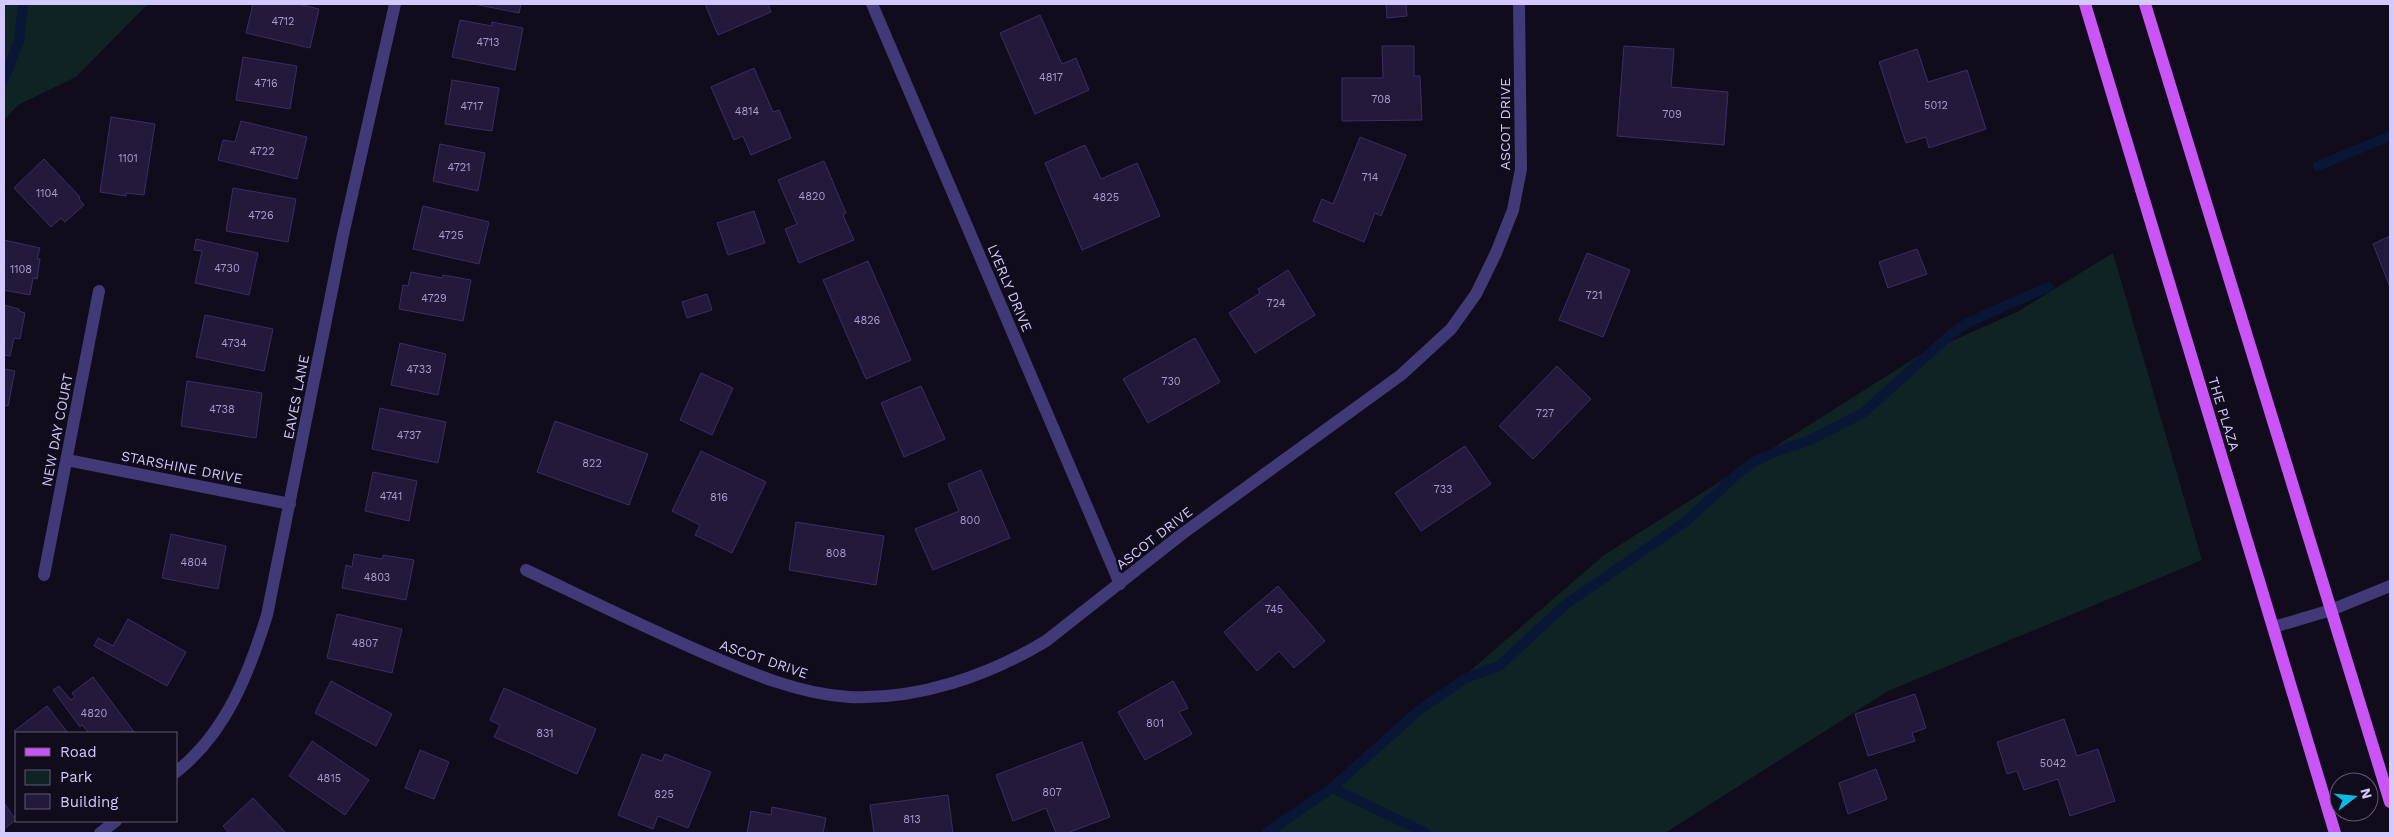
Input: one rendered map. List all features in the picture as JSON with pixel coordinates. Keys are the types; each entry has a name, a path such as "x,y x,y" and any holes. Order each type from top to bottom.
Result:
{"main road":[{"name":"THE PLAZA","path":"2085,4 2335,833"},
{"path":"2145,4 2390,802"}],"street":[{"name":"EAVES LANE","path":"178,770 211,737 234,702 253,661 267,615 343,235 396,4"},
{"name":"LYERLY DRIVE","path":"872,4 1120,584"},
{"name":"ASCOT DRIVE","path":"526,570 738,668 798,689 847,697 884,697 954,683 1024,655 1046,641 1182,534 1401,375 1451,329 1476,294 1496,253 1513,210 1521,169 1519,4"},
{"name":"NEW DAY COURT","path":"44,574 99,291"},
{"name":"STARSHINE DRIVE","path":"67,460 290,504"},
{"path":"2274,627 2331,610 2390,586"},
{"path":"100,833 115,822"}],"green space":[{"path":"4,4 148,4 76,77 18,105 4,120"},
{"path":"2113,253 2202,560 1888,691 1665,833 1276,833 1350,775 1604,555 1918,356 2017,312"}],"building":[{"path":"253,4 298,4 319,9 310,48 246,33"},
{"path":"474,4 521,4 519,13"},
{"path":"705,4 768,4 771,12 718,35"},
{"path":"1386,4 1406,4 1407,16 1387,18"},
{"path":"1040,15 1062,64 1076,58 1089,90 1035,114 1000,33"},
{"path":"460,20 492,26 492,22 523,28 515,70 452,57"},
{"path":"1382,46 1414,46 1414,76 1420,76 1422,120 1342,121 1342,78 1383,78"},
{"path":"1624,46 1674,49 1671,87 1728,92 1724,145 1617,136"},
{"path":"1917,49 1928,82 1967,70 1986,129 1929,148 1926,137 1906,143 1879,62"},
{"path":"243,57 297,66 290,109 236,100"},
{"path":"754,68 773,112 779,110 791,138 751,155 743,136 734,140 711,87"},
{"path":"452,80 499,88 492,131 445,124"},
{"path":"111,117 155,124 144,195 126,193 126,196 100,192"},
{"path":"241,121 307,137 297,179 218,160 223,140 235,142"},
{"path":"1360,137 1406,155 1381,216 1375,213 1364,242 1313,221 1322,199 1333,204"},
{"path":"440,144 485,153 478,191 433,181"},
{"path":"1085,145 1101,179 1137,163 1160,216 1082,250 1045,163"},
{"path":"44,159 80,197 79,199 84,205 65,222 61,218 51,227 14,188"},
{"path":"824,161 846,213 843,215 854,240 799,263 785,229 797,224 778,180"},
{"path":"233,188 296,199 288,242 226,231"},
{"path":"423,206 489,222 479,264 413,249"},
{"path":"754,211 765,243 728,255 717,223"},
{"path":"2390,236 2390,287 2373,244"},
{"path":"196,239 258,253 249,295 195,283 202,251 194,250"},
{"path":"4,240 40,248 37,259 40,259 37,279 33,278 30,295 4,290"},
{"path":"1917,249 1927,274 1888,288 1879,262"},
{"path":"1587,253 1630,270 1603,337 1559,320"},
{"path":"868,261 911,360 866,379 823,280"},
{"path":"1288,270 1315,315 1255,353 1229,313 1260,293 1258,289"},
{"path":"411,272 442,278 443,275 471,280 463,321 399,309 403,285 408,286"},
{"path":"707,294 712,310 687,318 682,302"},
{"path":"4,305 19,309 19,311 25,313 20,339 14,338 10,356 4,355"},
{"path":"205,315 273,329 264,371 196,357"},
{"path":"1195,338 1220,382 1148,423 1123,379"},
{"path":"400,343 446,354 438,395 391,385"},
{"path":"1557,366 1591,399 1533,459 1499,426"},
{"path":"4,369 15,371 8,406 4,405"},
{"path":"701,373 733,388 712,435 680,420"},
{"path":"187,381 262,393 256,438 181,426"},
{"path":"921,386 945,439 904,457 881,403"},
{"path":"380,408 446,422 438,463 372,449"},
{"path":"555,421 648,454 629,505 537,472"},
{"path":"1465,446 1491,484 1421,531 1395,493"},
{"path":"701,451 766,482 732,553 695,535 700,525 672,511"},
{"path":"981,470 1010,538 933,570 915,529 959,511 948,484"},
{"path":"373,472 417,481 409,521 365,511"},
{"path":"796,522 884,536 876,585 789,570"},
{"path":"171,534 226,546 218,589 162,578"},
{"path":"354,554 382,559 383,555 414,560 406,600 342,588 346,565 352,567"},
{"path":"1278,586 1325,641 1294,668 1279,651 1257,671 1224,632"},
{"path":"337,614 402,629 392,673 327,658"},
{"path":"128,619 186,652 167,686 94,646 98,638 113,646"},
{"path":"93,677 134,732 88,732 82,725 80,727 53,690 59,686 71,700 75,697 72,693"},
{"path":"331,681 392,714 376,746 315,713"},
{"path":"1173,681 1188,708 1179,712 1192,734 1145,760 1118,712"},
{"path":"504,688 596,729 577,774 494,737 500,725 490,720"},
{"path":"1915,694 1926,728 1912,733 1915,741 1868,756 1855,714"},
{"path":"47,706 67,732 15,732"},
{"path":"2064,719 2077,756 2098,749 2115,801 2070,816 2058,779 2024,790 2017,771 2007,774 1997,742"},
{"path":"312,741 369,780 345,815 289,776"},
{"path":"1082,742 1110,817 1067,833 1056,833 1046,808 1013,821 996,775"},
{"path":"420,750 449,762 434,799 405,788"},
{"path":"642,754 662,761 665,754 711,772 688,828 658,816 653,829 618,815"},
{"path":"1876,769 1887,799 1848,814 1839,783"},
{"path":"948,795 953,833 874,833 870,805"},
{"path":"253,798 286,833 229,833 223,826"},
{"path":"4,803 15,821 4,829"},
{"path":"772,807 826,818 823,833 747,833 751,811 771,815"}],"waterway":[{"path":"4,79 19,41 23,4"},
{"path":"2318,166 2390,136"},
{"path":"1266,833 1332,788 1418,711 1466,678 1499,666 1565,605 1685,522 1739,473 1754,462 1777,451 1808,441 1863,413 1950,335 1969,322 2048,287"},
{"path":"1332,788 1426,833"}]}
